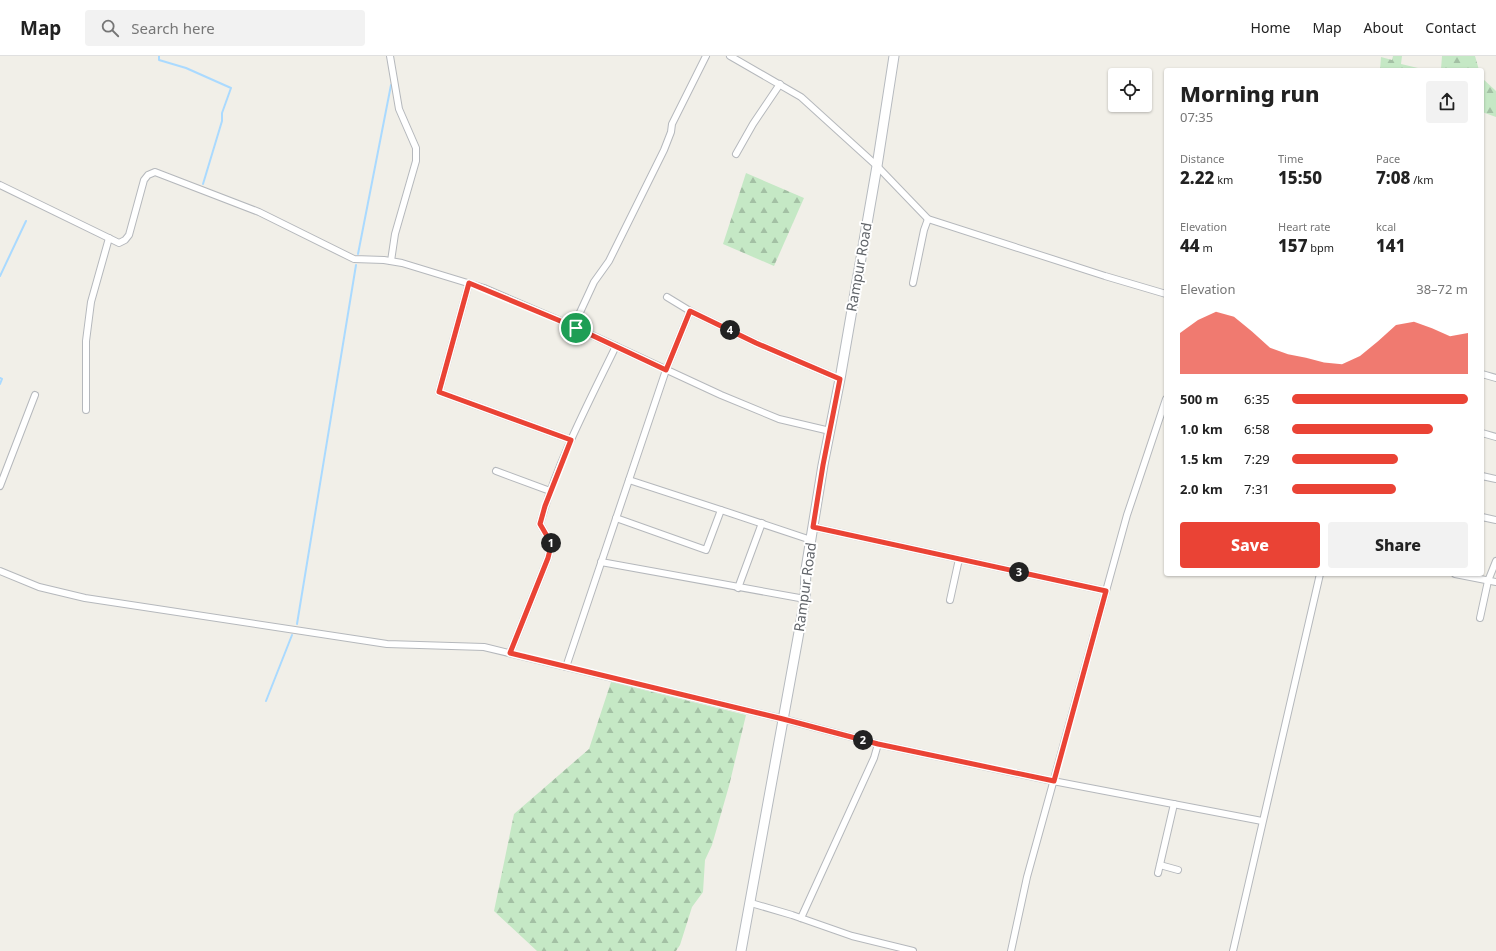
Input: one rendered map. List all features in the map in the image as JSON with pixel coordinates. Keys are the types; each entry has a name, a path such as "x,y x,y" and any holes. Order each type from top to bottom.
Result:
{"main road":[{"name":"Rampur Road","path":"741,951 751,902 804,599 806,569 877,166 894,56"}],"street":[{"path":"390,56 399,109 416,148 416,161 396,234 391,262"},
{"path":"576,328 576,322 594,282 612,255 664,150 671,132 672,124 706,56"},
{"path":"730,56 801,97 877,166 928,219 1164,293"},
{"path":"736,154 753,124 780,84"},
{"path":"0,185 119,243 125,240 129,235 144,180 148,175 155,172 259,212 354,259 402,263 469,283 576,328 721,395 779,419 830,431"},
{"path":"913,282 924,230 928,219"},
{"path":"86,410 86,341 91,302 109,238"},
{"path":"469,283 439,392 571,440"},
{"path":"666,297 690,311 756,343 840,379"},
{"path":"566,666 666,370 690,311"},
{"path":"510,653 551,548 550,542 540,524 550,491 571,440 616,346"},
{"path":"1484,375 1496,378"},
{"path":"0,486 35,395"},
{"path":"1011,951 1027,876 1130,504 1164,405"},
{"path":"1484,433 1496,436"},
{"path":"496,471 550,491"},
{"path":"1484,476 1496,479"},
{"path":"629,480 811,540"},
{"path":"616,518 706,550 721,510"},
{"path":"1484,517 1496,520"},
{"path":"738,588 762,523"},
{"path":"813,527 1106,591"},
{"path":"950,600 959,559"},
{"path":"1480,618 1488,581 1496,561"},
{"path":"601,562 804,599"},
{"path":"0,571 38,587 85,598 387,644 484,646 783,719 878,744 1054,781 1262,821"},
{"path":"1233,951 1320,576"},
{"path":"1464,576 1496,582"},
{"path":"801,918 874,758 878,744"},
{"path":"1158,873 1174,804"},
{"path":"1160,865 1178,870"},
{"path":"751,902 852,936 913,951"}],"green space":[{"path":"1393,56 1402,56 1401,64 1418,68 1380,68 1381,57 1392,60"},
{"path":"1442,56 1475,56 1478,68 1441,68"},
{"path":"1484,80 1496,91 1496,117 1484,113"},
{"path":"746,173 804,198 774,266 723,244"},
{"path":"611,682 746,715 729,786 712,845 705,860 703,892 692,907 680,945 676,951 537,951 494,911 514,814 589,749"}],"waterway":[{"path":"159,56 159,60 186,68 231,88 222,113 222,121 203,184"},
{"path":"358,254 391,85"},
{"path":"0,276 26,221"},
{"path":"297,624 356,265"},
{"path":"0,378 2,379 0,384"},
{"path":"266,701 292,635"}],"route":[{"path":"469,283 484,288 576,328 666,370 690,311 756,343 840,379 823,465 813,527 1106,591 1054,781 878,744 783,719 510,653 551,548 550,542 540,524 545,506 571,440 439,392 469,283"}]}
